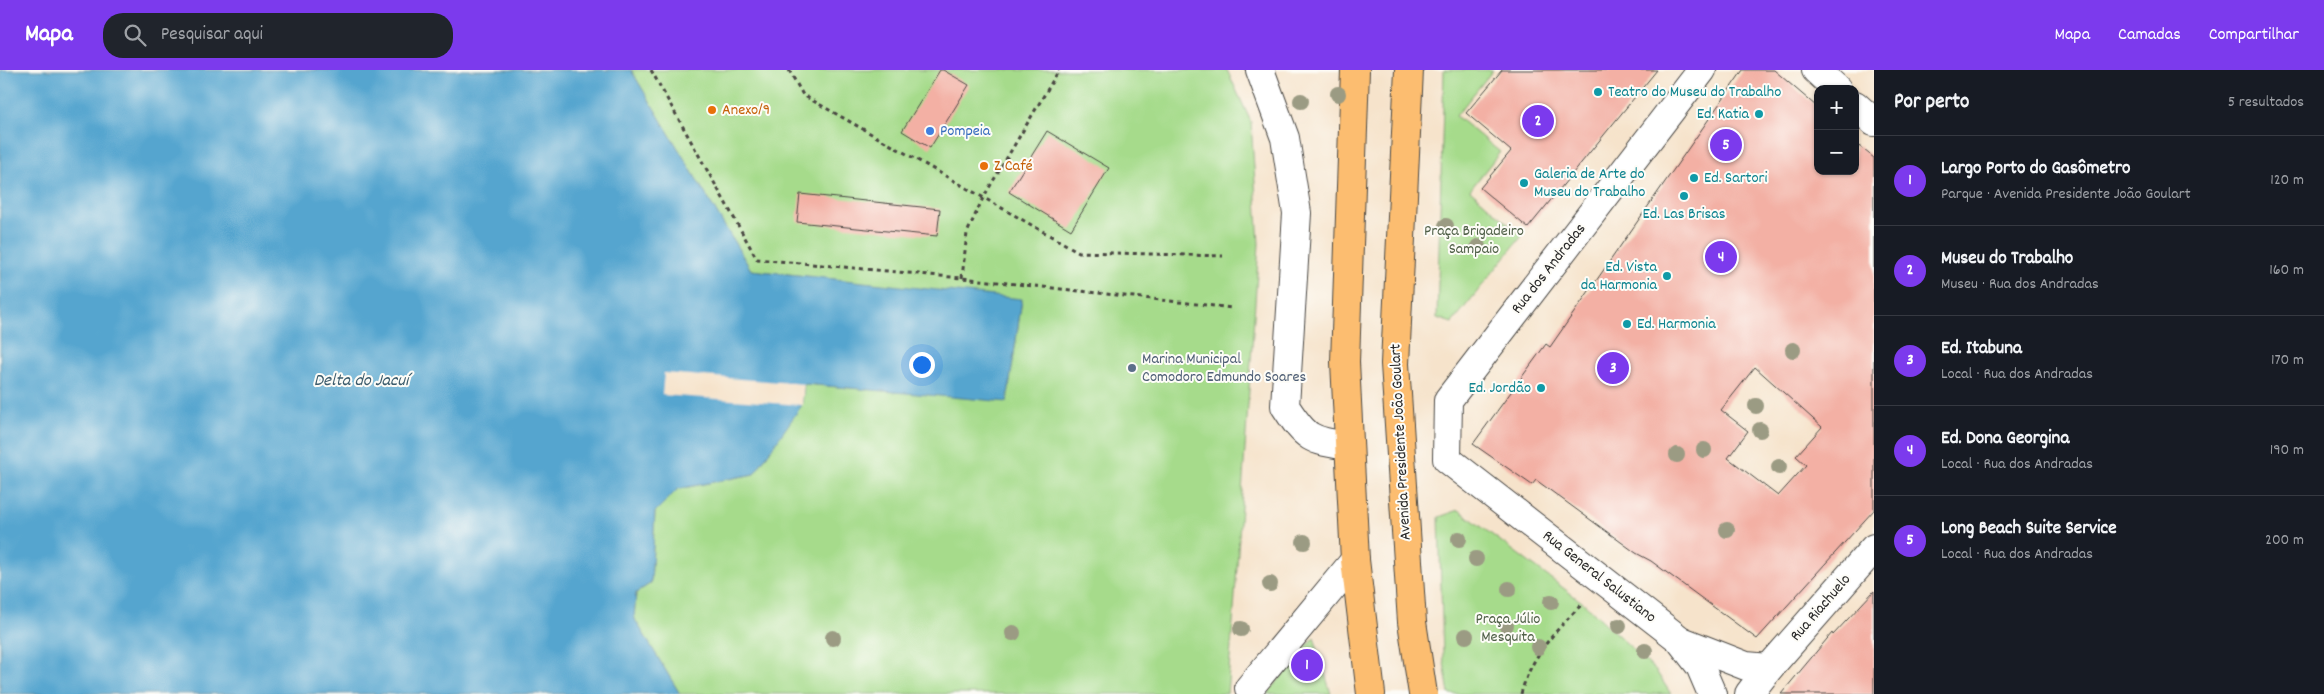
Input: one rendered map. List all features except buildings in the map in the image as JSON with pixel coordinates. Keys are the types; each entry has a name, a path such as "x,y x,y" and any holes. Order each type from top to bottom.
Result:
{"main road":[{"path":"1355,70 1345,362 1355,560 1371,694"},
{"name":"Avenida Presidente João Goulart","path":"1409,70 1395,364 1412,622 1423,694"}],"street":[{"path":"1260,70 1285,138 1296,213 1285,406 1300,428 1317,441 1349,446"},
{"name":"Rua dos Andradas","path":"1469,475 1447,459 1448,400 1702,70"},
{"path":"1816,70 1833,85"},
{"path":"1859,109 1874,122"},
{"name":"Rua General Salustiano","path":"1469,475 1678,639 1700,666 1712,694"},
{"name":"Rua Riachuelo","path":"1749,694 1768,668 1874,548"},
{"path":"1249,688 1355,560"},
{"path":"1678,639 1746,666 1768,668"}],"path":[{"path":"651,70 757,260 962,278 1233,308"},
{"path":"789,70 803,95 1079,252 1222,256"},
{"path":"962,278 967,233 983,198 1060,70"},
{"path":"1521,694 1525,677 1537,654 1553,634 1583,603"}],"green space":[{"name":"Marina Municipal Comodoro Edmundo Soares","path":"631,70 1227,70 1251,122 1259,244 1227,694 680,694 634,618 636,593 651,583 655,512 678,489 754,474 804,384 1007,401 1022,300 751,270"},
{"name":"Praça Brigadeiro Sampaio","path":"1444,70 1493,70 1456,116 1500,152 1470,190 1522,236 1452,323 1437,318"},
{"name":"Praça Júlio Mesquita","path":"1459,510 1586,605 1656,671 1671,694 1449,694 1443,656 1439,517"},
{"path":"1314,637 1331,694 1267,694"}],"water":[{"name":"Delta do Jacuí","path":"0,70 631,70 751,270 1022,299 1007,402 804,384 802,405 754,474 678,489 655,512 651,583 636,593 634,618 680,694 0,694"}],"pier":[{"path":"664,373 804,384 802,405 662,395"}],"place":[{"name":"Teatro do Museu do Trabalho","path":"1598,92"},
{"name":"Anexo/9","path":"712,110"},
{"name":"Ed. Katia","path":"1759,114"},
{"name":"Museu do Trabalho","path":"1538,121"},
{"name":"Pompeia","path":"930,131"},
{"name":"Long Beach Suite Service","path":"1726,145"},
{"name":"Z Café","path":"984,166"},
{"name":"Ed. Sartori","path":"1694,178"},
{"name":"Galeria de Arte do Museu do Trabalho","path":"1524,183"},
{"name":"Ed. Las Brisas","path":"1684,196"},
{"name":"Ed. Dona Georgina","path":"1721,257"},
{"name":"Ed. Vista da Harmonia","path":"1667,276"},
{"name":"Ed. Harmonia","path":"1627,324"},
{"name":"Marina Municipal Comodoro Edmundo Soares","path":"1132,368"},
{"name":"Ed. Itabuna","path":"1613,368"},
{"name":"Ed. Jordão","path":"1541,388"},
{"name":"Largo Porto do Gasômetro","path":"1307,665"}]}
